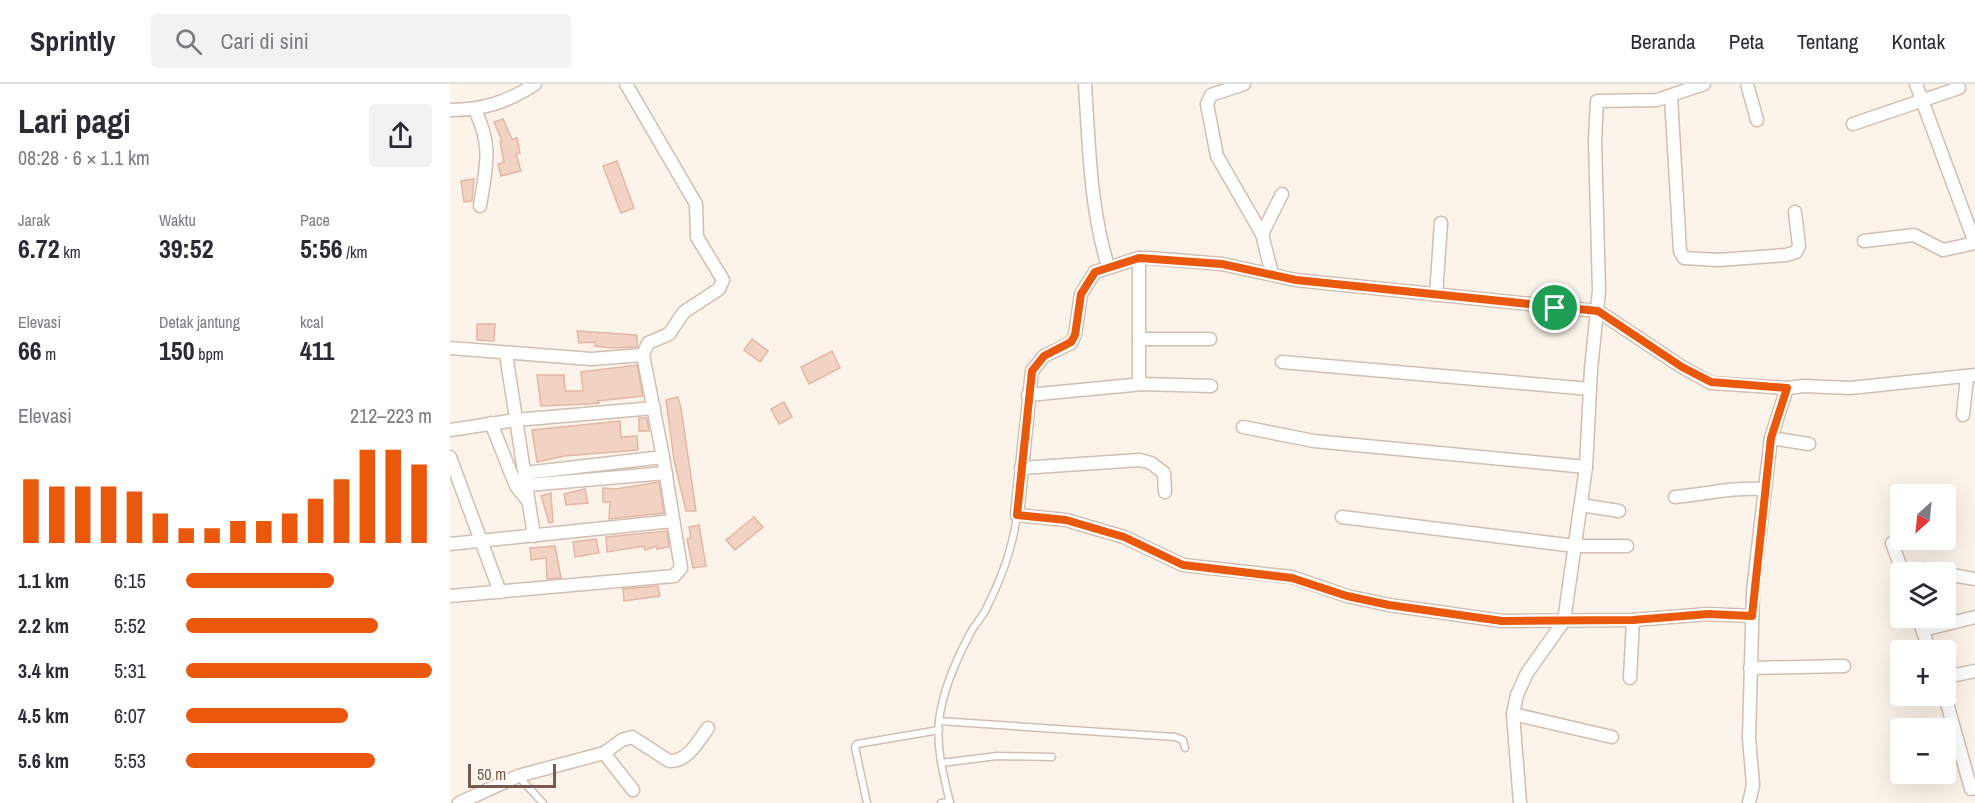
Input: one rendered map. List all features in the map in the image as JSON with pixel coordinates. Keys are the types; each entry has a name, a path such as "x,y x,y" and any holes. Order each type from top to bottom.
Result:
{"street":[{"path":"450,110 475,110 500,104 535,84"},
{"path":"450,596 674,576 681,568 666,472 643,355 648,343 669,334 684,312 719,289 723,280 697,237 696,204 626,84"},
{"path":"1085,84 1094,205 1100,241 1108,266"},
{"path":"1244,84 1218,91 1211,95 1207,104 1217,156 1262,234 1272,274"},
{"path":"1520,803 1513,714 1517,695 1527,673 1564,621 1586,467 1590,389 1598,311 1597,101 1671,97 1704,84"},
{"path":"1748,84 1757,120"},
{"path":"1864,241 1914,235 1943,250 1975,243 1954,180 1916,84"},
{"path":"1853,124 1959,88"},
{"path":"1671,97 1681,255 1689,260 1718,260 1786,255 1796,252 1799,246 1795,212"},
{"path":"475,110 485,132 488,149 480,206"},
{"path":"1262,234 1282,194"},
{"path":"1436,294 1441,223"},
{"path":"1139,258 1139,378 1143,384"},
{"path":"1752,616 1708,614 1633,620 1502,621 1389,605 1347,596 1292,578 1183,565 1124,537 1066,520 1017,515 1029,381 1035,364 1044,356 1065,347 1075,335 1081,294 1095,272 1139,258 1200,262 1296,280 1598,311 1682,367 1711,382 1787,388 1869,387 1971,376 1963,415"},
{"path":"1139,339 1210,339"},
{"path":"450,348 591,359 643,355"},
{"path":"506,354 534,536"},
{"path":"1282,362 1590,389"},
{"path":"1028,394 1143,384 1211,386"},
{"path":"1749,803 1753,785 1749,738 1752,616 1771,438 1787,388"},
{"path":"450,430 516,420 654,408"},
{"path":"491,423 516,486 528,501"},
{"path":"1243,427 1314,441 1586,467"},
{"path":"1771,438 1809,444"},
{"path":"450,457 456,490 482,542 500,592"},
{"path":"526,479 663,457"},
{"path":"1021,468 1140,460 1151,463 1164,473 1166,492"},
{"path":"526,479 666,472"},
{"path":"1675,496 1719,494 1737,487 1764,489"},
{"path":"1581,505 1619,511"},
{"path":"1342,517 1575,546 1627,546"},
{"path":"450,544 673,521"},
{"path":"1956,575 1975,579"},
{"path":"1956,619 1975,616"},
{"path":"1630,678 1633,620"},
{"path":"1750,668 1844,666"},
{"path":"1956,675 1975,671"},
{"path":"1948,706 1971,789 1975,788"},
{"path":"1513,714 1612,737"},
{"path":"459,803 518,776 604,753 622,740 632,737 669,761 675,761 689,753 708,728"},
{"path":"604,753 633,790"}],"lane":[{"path":"941,803 950,802 941,763 939,730 946,692 972,630 987,609 1014,536 1017,515"},
{"path":"939,721 1174,737 1183,740 1185,748"},
{"path":"867,803 855,747 857,744 939,730"},
{"path":"941,763 997,756 1052,757"},
{"path":"518,776 543,803"}],"building":[{"path":"503,119 512,139 517,138 520,153 516,154 521,171 501,176 498,164 504,162 500,142 502,141 494,122"},
{"path":"617,161 634,208 621,213 603,166"},
{"path":"474,179 472,201 464,202 461,181"},
{"path":"477,324 495,324 494,341 477,340"},
{"path":"577,331 637,335 637,347 611,348 595,346 595,342 579,343"},
{"path":"752,339 768,351 760,362 744,350"},
{"path":"832,351 840,368 809,384 801,367"},
{"path":"637,365 643,396 598,401 599,403 541,406 537,375 564,375 565,391 583,391 581,372"},
{"path":"678,397 696,511 686,511 674,460 666,400"},
{"path":"784,402 792,417 779,424 771,409"},
{"path":"639,418 647,418 649,431 639,431"},
{"path":"620,421 621,437 637,436 638,450 564,456 537,462 532,430"},
{"path":"659,482 664,513 609,519 610,502 603,502 603,488 616,489"},
{"path":"585,489 588,503 566,505 564,494"},
{"path":"551,493 553,522 549,523 541,496"},
{"path":"754,517 763,527 735,550 726,540"},
{"path":"699,525 706,566 693,568 687,539 691,538 689,527"},
{"path":"667,531 669,547 657,549 657,546 645,550 644,546 607,552 606,537"},
{"path":"596,539 599,553 575,557 573,542"},
{"path":"555,546 561,578 547,579 546,558 531,560 530,548"},
{"path":"658,586 660,596 624,601 623,589"}],"route":[{"path":"1139,258 1168,258 1222,264 1296,280 1555,308 1598,311 1682,367 1711,382 1787,388 1771,438 1752,616 1708,614 1633,620 1502,621 1389,605 1347,596 1292,578 1248,570 1183,565 1142,544 1078,523 1017,515 1029,381 1032,371 1035,364 1044,356 1056,352 1071,342 1075,335 1078,305 1085,285 1095,272 1108,266 1139,258"}]}
